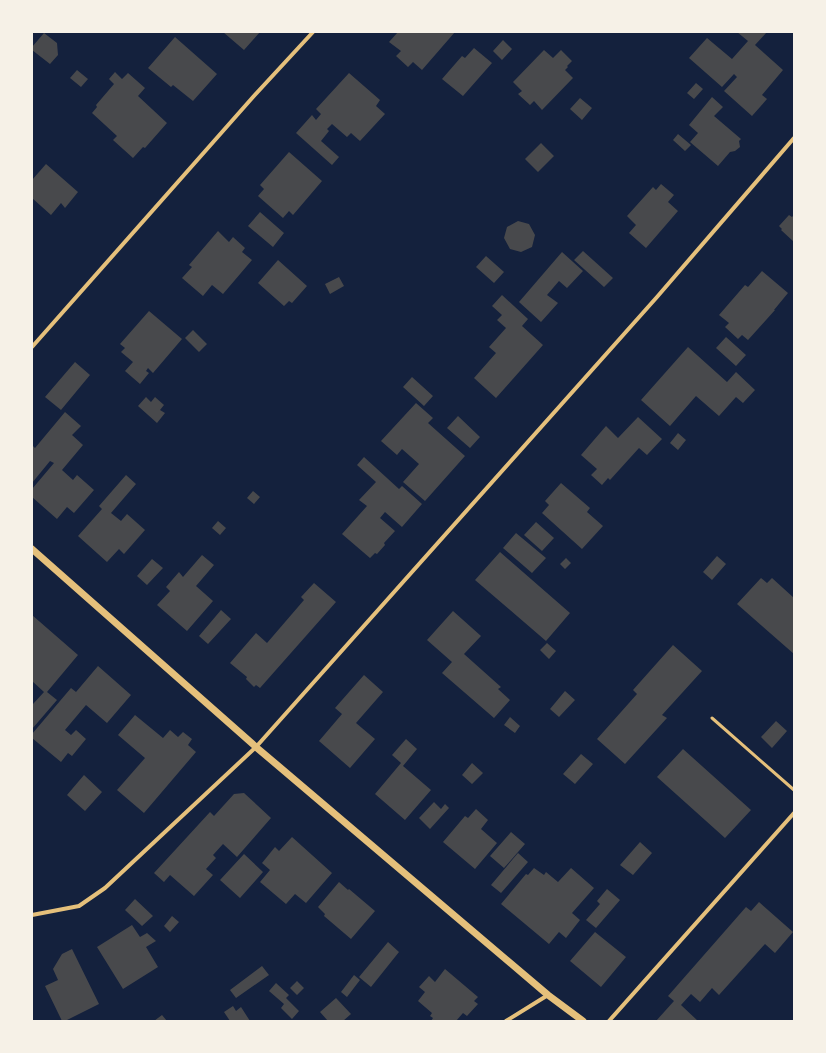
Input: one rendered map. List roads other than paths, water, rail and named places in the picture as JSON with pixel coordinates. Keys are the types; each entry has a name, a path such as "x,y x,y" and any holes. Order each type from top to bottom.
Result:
{"street":[{"path":"32,347 248,103 313,32"},
{"path":"32,915 79,906 105,888 256,747 652,303 794,138"},
{"path":"32,549 256,747 548,995 583,1021"},
{"path":"609,1021 794,813"},
{"path":"506,1021 548,995"}],"lane":[{"path":"712,718 794,790"}]}
